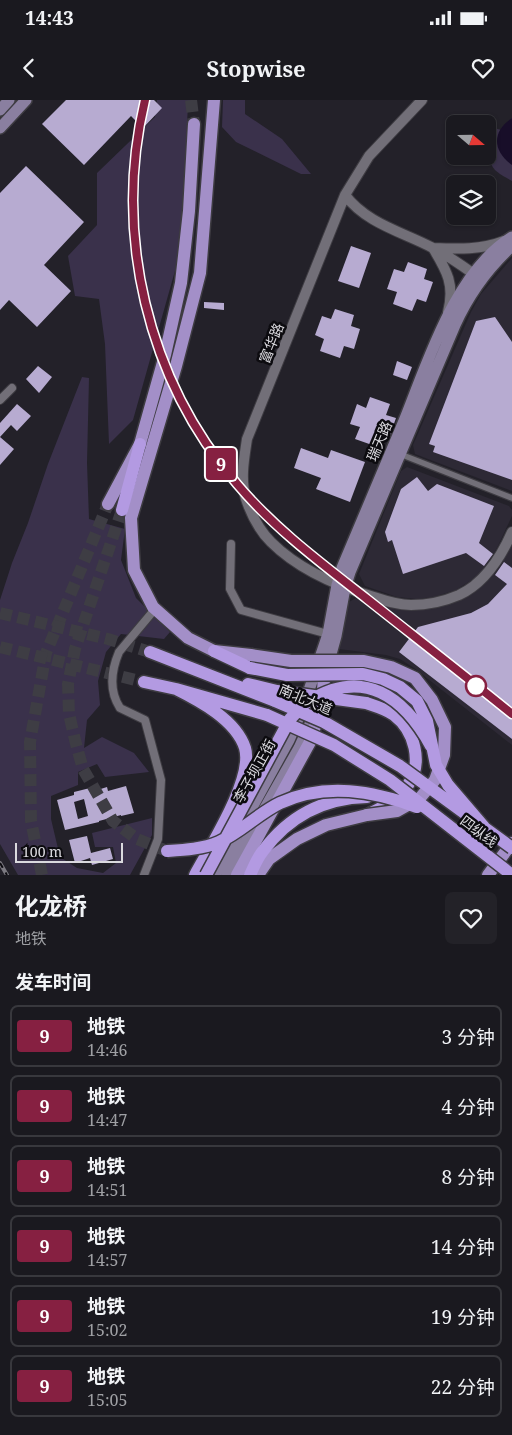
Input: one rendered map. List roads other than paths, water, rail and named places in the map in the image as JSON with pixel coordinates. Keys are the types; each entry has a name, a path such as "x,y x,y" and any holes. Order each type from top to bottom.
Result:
{"highway":[{"path":"122,510 140,444"},
{"path":"214,651 287,674 363,674 382,679 400,687 417,701 427,721 436,765 448,785 484,827"},
{"path":"150,652 208,676 276,696 366,703 382,708 394,716 406,727 413,741 416,756 415,771 409,785 389,804 367,815"},
{"path":"144,682 176,689 267,715 334,745 390,780 427,810"},
{"path":"206,875 290,719 308,702 328,691 353,686 373,689 391,698 407,710 432,746"},
{"path":"176,689 202,702 223,719 237,732 245,748 246,765 236,798 194,875"},
{"name":"南北大道","path":"276,696 400,766 439,795"},
{"path":"167,851 191,849 219,842 281,803 313,793 349,790 386,796 427,810"},
{"name":"四纵线","path":"439,795 512,848"},
{"path":"250,875 262,851 282,829 303,812 326,803 352,797 386,796"},
{"name":"四纵线","path":"427,810 511,875"}],"main road":[{"path":"0,110 9,100"},
{"path":"0,128 26,100"},
{"path":"214,100 200,273 176,366 131,518 134,570 155,609 188,638 214,651"},
{"path":"108,504 140,444 165,355 181,283 190,211 194,124"},
{"name":"瑞天路","path":"319,679 336,636 342,568 446,321 490,256 510,241"},
{"name":"瑞天路","path":"319,679 328,634 341,586 455,325 473,291 477,276"},
{"path":"250,662 364,661 391,667 415,678 432,700 445,727 444,755 435,780 420,798 397,811 326,824 297,838 270,859 258,875"},
{"path":"237,875 310,742 321,708 319,679"},
{"name":"李子坝正街","path":"215,875 289,740 306,701 319,679"},
{"name":"李子坝正街","path":"227,875 299,748 311,721 319,679"},
{"path":"490,873 512,843"},
{"path":"511,875 512,871"}],"street":[{"name":"富华路","path":"422,100 369,156 345,195 247,439 242,469 246,498 253,517 270,542 305,569 341,586 397,604 411,605 437,602 460,594 481,580 494,566 512,532"},
{"path":"345,195 354,207 377,223 434,248 477,276"},
{"path":"434,248 489,247 510,241"},
{"path":"434,248 446,269 451,286 446,321"},
{"path":"0,400 12,388"},
{"path":"400,454 512,498"},
{"path":"231,544 230,589 241,610 328,634"},
{"path":"144,875 158,839 161,780 145,720 120,708 111,687 119,652 155,609"}],"tunnel":[{"path":"191,100 194,124"},
{"path":"42,875 31,821 30,742 46,653 108,504"},
{"path":"122,510 75,649 68,684 69,714 83,769 113,821 137,839 167,851"},
{"path":"0,613 108,639 150,652"},
{"path":"0,647 144,682"}],"railway":[{"path":"202,436 238,484 259,507 303,548 512,714"},
{"path":"0,863 7,875"}],"metro line":[{"name":"9","path":"145,100 134,172 134,233 137,262 149,320 169,376 182,403 223,467 237,485 273,522 355,590 512,714"}]}
